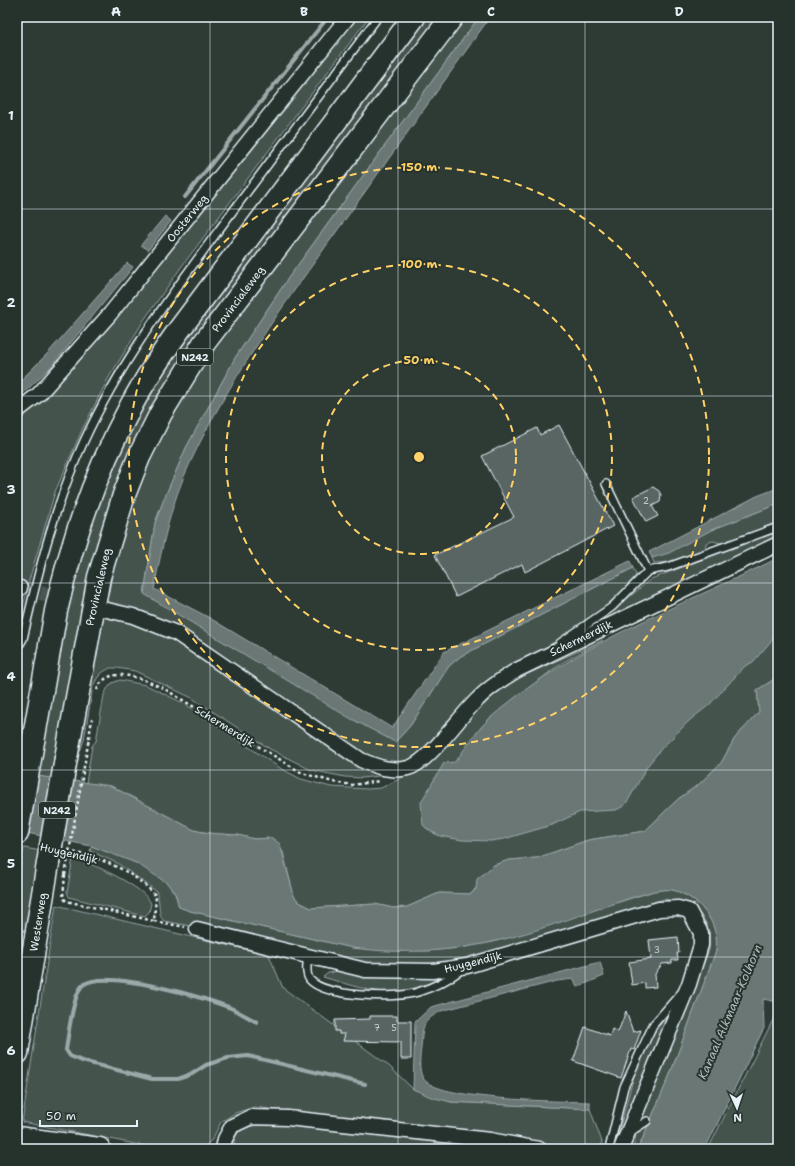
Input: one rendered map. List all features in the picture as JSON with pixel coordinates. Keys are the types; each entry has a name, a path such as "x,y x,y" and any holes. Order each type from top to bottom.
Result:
{"main road":[{"name":"N242","path":"17,833 56,611 64,576 96,482 132,404 179,330 414,17"},
{"name":"Provincialeweg","path":"58,863 66,758 98,577 124,495 139,458 161,413 204,343 452,17"},
{"name":"Westerweg","path":"17,1053 58,863"},
{"path":"17,1138 99,1149"}],"street":[{"name":"Oosterweg","path":"17,411 39,394 110,314 348,17"},
{"name":"Schermerdijk","path":"107,610 133,616 176,633 361,760 386,770 410,768 445,737 477,699 499,681 536,660 778,544"},
{"name":"Huygendijk","path":"197,929 308,956 334,964 373,971 433,971 467,966 652,911 678,908 689,911 702,933 701,945 689,984 621,1149"},
{"path":"223,1149 225,1139 232,1126 251,1117 288,1118 490,1140 539,1149"}],"lane":[{"path":"17,649 23,639 48,535 71,472 86,437 114,382 168,298 378,17"},
{"path":"387,53 395,30"},
{"path":"606,484 648,571"},
{"path":"536,660 612,607 648,571 668,567 778,527"},
{"path":"308,956 307,968 309,978 317,986 335,991 394,996 417,992 449,979 467,966"},
{"name":"Huygendijk","path":"609,1149 624,1087 653,1025 689,984"},
{"path":"627,1134 647,1121"}],"path":[{"name":"Schermerdijk","path":"96,697 100,682 111,675 140,678 181,698 302,774 352,785 383,781"},
{"path":"58,863 88,744 93,713"},
{"name":"Huygendijk","path":"154,921 156,896 148,887 118,866 89,855 58,863 63,897 66,901 154,921 197,929"}],"shaded area":[{"path":"356,17 369,17 182,266 144,320 108,379 82,430 55,492 30,577 17,634 17,594 22,581 17,577 17,419 28,411 153,271"},
{"path":"422,17 443,17 150,421 52,779 37,776 58,638 96,500 153,381"},
{"path":"461,17 479,17 289,277 235,358 186,448 164,499 155,523 144,593 395,742 410,726 449,666 461,656 633,568 636,575 627,588 599,612 539,652 417,758 387,775 362,778 345,777 311,770 270,749 192,698 135,671 117,668 110,668 103,672 93,686 84,740 76,763 86,695 96,657 115,561 127,520 144,474 184,387"},
{"path":"778,504 778,524 724,544 713,541 706,543 705,550 686,558 654,563 652,558 711,530"},
{"path":"778,531 778,541 562,645 616,608 651,579"},
{"path":"778,633 778,677 757,690 759,712 735,738 721,763 698,785 678,799 645,831 588,840 537,858 509,860 494,865 471,894 439,893 407,907 393,908 375,904 311,908 299,902 294,896 283,852 272,838 254,839 238,835 216,834 194,830 111,786 86,783 92,746 96,741 104,695 112,683 120,680 146,685 185,704 280,768 301,779 331,787 368,789 381,788 409,774 494,695 514,680 603,640 560,664 488,720 456,762","holes":["567,817 552,825 500,839","424,826 453,838 437,835"]},
{"path":"92,846 141,865 159,877 172,888 179,907 190,911 353,948 428,951 460,948 493,942 654,891 673,890 692,899 700,905 706,913 715,931 716,951 669,1077 638,1149 633,1149 638,1126 709,950 708,929 705,921 693,908 685,904 664,899 501,951 432,967 366,966 227,933 164,921 160,915 156,891 117,863 90,851"},
{"path":"24,848 41,851 24,960 17,959 17,885"},
{"path":"73,858 104,870 129,883 147,898 151,904 149,912 145,916 69,897 67,892"},
{"path":"56,905 269,955 283,988 389,1066 413,1089 451,1102 590,1109 602,1142 602,1149 564,1149 549,1144 254,1107 235,1113 221,1122 212,1140 201,1149 161,1149 22,1122"},
{"path":"338,971 390,975 446,976 416,988 396,992 387,992 359,988 323,977 328,973"},
{"path":"675,1005 614,1149 638,1061 654,1033"},
{"path":"778,1010 778,1149 708,1149"},
{"path":"259,1125 302,1125 497,1149 239,1149 234,1143 239,1131"}],"water":[{"path":"479,17 490,17 278,313 222,401 190,463 177,494 164,541 154,589 208,617 392,728 444,652 630,561 633,568 461,656 449,666 410,726 395,742 348,717 144,594 155,523 164,499 186,448 235,358 289,277"},
{"path":"165,216 171,221 148,250 141,245"},
{"path":"127,263 133,267 51,367 17,399 17,384 48,353"},
{"path":"778,488 778,504 711,530 669,553 652,558 649,552 757,496"},
{"path":"778,558 778,633 753,662 745,666 709,705 690,720 661,749 648,765 624,806 616,810 580,812 552,825 504,839 491,841 462,840 440,836 430,831 423,825 421,802 444,763 455,762 484,724 521,693 556,669 591,648 665,611"},
{"name":"Kanaal Alkmaar-Kolhorn","path":"778,677 778,1002 763,999 764,1028 707,1145 707,1149 638,1149 669,1077 716,951 715,931 706,913 700,905 683,894 673,890 654,891 553,925 492,942 440,950 371,950 353,948 190,911 179,907 176,895 167,883 136,863 91,846 17,831 37,776 111,786 194,830 207,833 238,835 254,839 272,838 280,844 294,896 299,902 311,908 375,904 393,908 407,907 439,893 471,894 476,889 477,879 494,865 509,860 537,858 588,840 645,831 678,799 698,785 721,763 735,738 759,712 757,690"},
{"path":"600,962 604,976 577,987 574,979 557,981 441,1011 430,1018 424,1025 420,1059 421,1075 433,1086 451,1091 501,1098 590,1102 590,1109 451,1102 431,1097 413,1089 415,1022 431,1007"}],"building":[{"path":"559,425 613,526 525,572 522,564 456,597 435,555 514,517 482,456 537,428 540,435"},
{"path":"653,487 659,491 661,495 660,502 652,506 658,516 646,522 633,497"},
{"path":"678,937 678,960 672,960 672,963 662,964 655,974 656,987 645,988 645,983 632,985 629,962 651,959 649,940"},
{"path":"626,1011 633,1032 641,1030 634,1050 631,1049 621,1078 573,1061 585,1027 610,1036 612,1029 618,1032"},
{"path":"370,1016 397,1016 397,1021 411,1021 411,1059 401,1059 401,1042 343,1041 345,1034 339,1034 339,1031 335,1031 335,1020 370,1019"}],"waterway":[{"path":"185,197 328,17"},
{"path":"257,1022 233,1009 180,992 133,982 112,980 94,981 83,985 76,997 66,1050 70,1056 82,1061 152,1079 178,1079 192,1074 206,1065 228,1058 248,1056 365,1084"}],"tunnel":[{"path":"20,588 101,608"}]}
